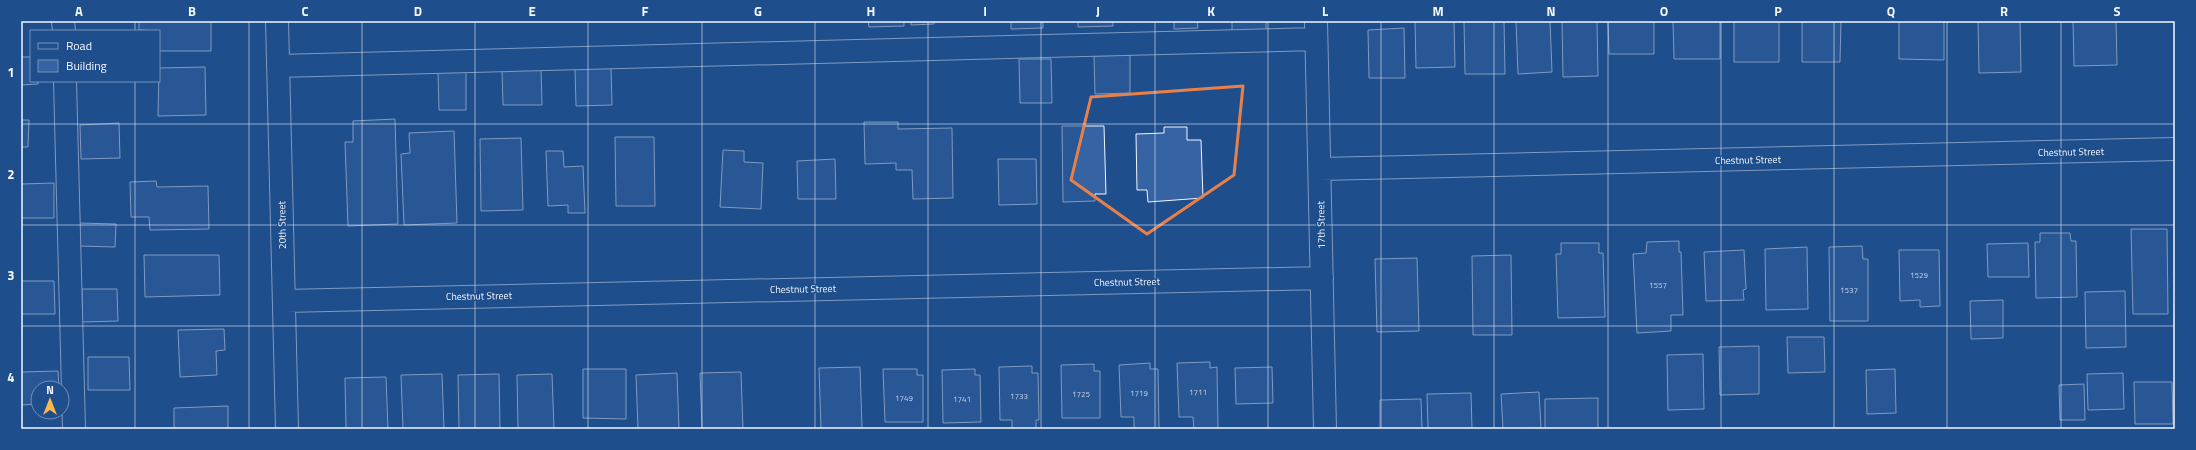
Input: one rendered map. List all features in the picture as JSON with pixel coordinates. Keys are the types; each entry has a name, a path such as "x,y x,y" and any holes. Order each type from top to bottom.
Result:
{"street":[{"name":"20th Street","path":"276,21 287,429"},
{"path":"278,66 1316,30"},
{"name":"17th Street","path":"1316,30 1325,429"},
{"path":"65,82 74,429"},
{"name":"Chestnut Street","path":"1320,169 2175,149"},
{"name":"Chestnut Street","path":"284,301 1322,278"}],"highlighted area":[{"path":"1243,86 1234,175 1147,234 1071,180 1091,97"}],"building":[{"path":"139,21 211,21 211,51 160,51 160,30 139,30"},
{"path":"868,21 904,21 904,26 869,27"},
{"path":"911,21 934,21 934,24 911,25"},
{"path":"1011,21 1043,21 1043,28 1011,29"},
{"path":"1078,21 1113,21 1113,26 1078,27"},
{"path":"1174,21 1197,21 1198,28 1174,29"},
{"path":"1232,21 1266,21 1266,30 1232,31"},
{"path":"1415,21 1454,21 1455,67 1416,68"},
{"path":"1464,21 1504,21 1505,74 1465,74"},
{"path":"1516,21 1550,21 1552,72 1518,74"},
{"path":"1562,21 1597,21 1598,76 1563,77"},
{"path":"1608,21 1654,21 1654,54 1609,54"},
{"path":"1673,21 1720,21 1720,59 1674,59"},
{"path":"1734,21 1779,21 1779,62 1734,62"},
{"path":"1802,21 1841,21 1840,62 1802,62"},
{"path":"1899,21 1944,21 1944,60 1899,59"},
{"path":"1978,21 2020,21 2021,72 1979,73"},
{"path":"2073,21 2116,21 2117,65 2074,66"},
{"path":"1404,28 1405,78 1369,78 1368,30"},
{"path":"1130,55 1130,93 1095,94 1094,56"},
{"path":"21,57 30,57 30,82 38,82 38,84 21,85"},
{"path":"1019,59 1051,59 1052,103 1020,103"},
{"path":"205,67 206,115 158,116 160,68"},
{"path":"611,67 612,105 576,106 575,68"},
{"path":"541,69 542,105 503,105 502,70"},
{"path":"438,72 466,72 466,110 439,110"},
{"path":"395,119 398,224 348,226 345,142 353,142 353,121"},
{"path":"21,120 29,120 28,147 21,147"},
{"path":"864,122 898,122 898,129 952,128 953,198 913,199 912,170 896,170 896,163 865,164"},
{"path":"119,123 120,158 81,159 80,125"},
{"path":"1062,126 1104,126 1106,194 1095,194 1095,201 1063,202"},
{"path":"1164,127 1187,127 1187,140 1201,140 1203,198 1148,202 1147,190 1137,190 1136,134 1164,133"},
{"path":"454,131 457,223 404,225 401,154 410,153 409,133"},
{"path":"615,137 654,137 655,206 616,206"},
{"path":"521,138 523,210 481,211 480,139"},
{"path":"723,150 744,151 744,162 763,163 761,209 720,207"},
{"path":"546,151 563,151 564,167 583,166 585,213 568,213 568,205 548,206"},
{"path":"835,159 836,199 798,199 797,161"},
{"path":"998,159 1036,159 1037,204 999,205"},
{"path":"156,181 157,187 208,186 209,229 150,230 149,217 131,217 130,182"},
{"path":"54,183 54,218 21,218 21,184"},
{"path":"79,223 116,224 115,247 78,246"},
{"path":"2131,229 2167,229 2168,314 2133,314"},
{"path":"2040,233 2070,233 2071,241 2076,241 2077,297 2036,298 2035,242 2040,242"},
{"path":"1679,241 1679,252 1681,252 1683,315 1671,315 1671,331 1637,333 1633,254 1646,253 1647,242"},
{"path":"1561,243 1599,243 1599,253 1603,253 1605,317 1558,318 1556,254 1561,254"},
{"path":"2028,243 2029,277 1988,277 1987,244"},
{"path":"1862,246 1863,259 1868,259 1868,321 1830,321 1829,247"},
{"path":"1807,247 1808,309 1766,310 1765,249"},
{"path":"1744,250 1746,289 1743,290 1744,300 1706,301 1704,252"},
{"path":"1899,250 1939,250 1940,306 1920,307 1920,300 1900,301"},
{"path":"144,255 219,255 220,295 145,297"},
{"path":"1511,255 1512,335 1473,335 1472,256"},
{"path":"1417,258 1419,331 1377,332 1375,259"},
{"path":"21,281 54,281 55,314 21,314"},
{"path":"82,289 117,289 118,321 82,322"},
{"path":"2125,291 2126,347 2086,348 2085,292"},
{"path":"2003,300 2003,338 1971,339 1970,301"},
{"path":"224,329 225,350 216,351 217,375 180,377 178,330"},
{"path":"1787,337 1824,337 1825,372 1788,373"},
{"path":"1759,346 1759,394 1720,395 1719,347"},
{"path":"1703,354 1704,409 1668,410 1667,355"},
{"path":"88,357 129,357 130,390 88,390"},
{"path":"1210,362 1210,368 1217,367 1218,429 1194,429 1193,417 1179,417 1177,363"},
{"path":"1150,363 1150,369 1158,369 1159,429 1134,429 1134,417 1121,417 1119,365"},
{"path":"1094,364 1094,371 1100,371 1100,418 1062,418 1061,365"},
{"path":"1032,366 1032,373 1038,373 1039,420 1036,420 1036,429 1012,429 1012,420 1000,420 999,367"},
{"path":"860,367 862,428 821,429 819,368"},
{"path":"1272,367 1273,403 1236,404 1235,368"},
{"path":"583,369 626,369 626,419 583,418"},
{"path":"883,369 917,369 917,375 923,375 923,422 885,422"},
{"path":"975,369 975,375 980,375 981,422 943,423 942,370"},
{"path":"1895,369 1896,413 1867,414 1866,370"},
{"path":"58,371 59,380 30,380 30,404 21,405 21,372"},
{"path":"741,372 743,429 702,429 700,373"},
{"path":"677,373 679,429 638,429 636,375"},
{"path":"2123,373 2124,409 2088,410 2087,374"},
{"path":"442,374 444,429 403,429 401,375"},
{"path":"499,374 500,429 459,429 458,375"},
{"path":"552,374 554,429 518,429 517,375"},
{"path":"386,377 388,429 346,429 345,378"},
{"path":"2134,382 2172,382 2173,424 2135,424"},
{"path":"2084,384 2085,420 2060,420 2059,385"},
{"path":"1539,392 1541,428 1503,429 1501,394"},
{"path":"1471,393 1472,429 1428,429 1427,394"},
{"path":"1598,398 1598,429 1545,429 1545,399"},
{"path":"1421,399 1422,429 1380,429 1380,400"},
{"path":"228,406 228,429 174,429 174,408"}]}
